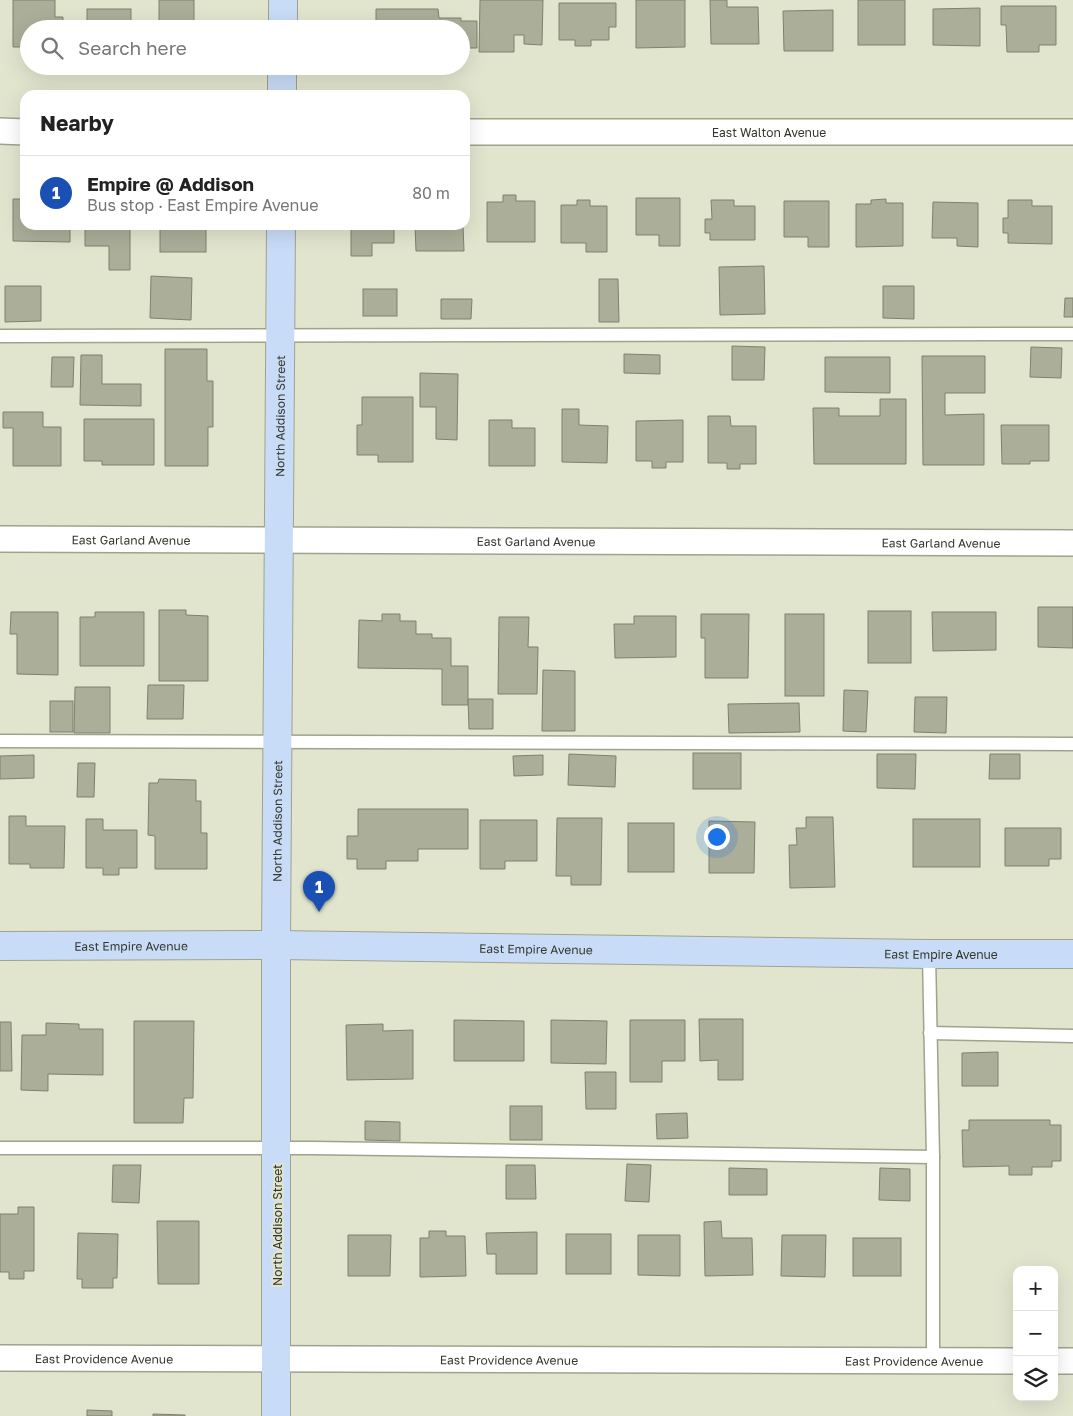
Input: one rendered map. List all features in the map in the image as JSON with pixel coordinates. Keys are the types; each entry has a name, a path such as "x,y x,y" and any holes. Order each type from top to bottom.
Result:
{"street":[{"path":"282,20 283,0"},
{"path":"282,75 282,90"},
{"path":"0,132 20,132"},
{"name":"East Walton Avenue","path":"470,132 1073,132"},
{"name":"North Addison Street","path":"276,1416 276,945 282,230"},
{"name":"East Garland Avenue","path":"0,539 1073,543"},
{"name":"East Empire Avenue","path":"0,946 276,945 929,954 1073,954"},
{"name":"East Providence Avenue","path":"0,1358 1013,1361"},
{"path":"1058,1361 1073,1361"}],"lane":[{"path":"0,336 1073,334"},
{"path":"0,741 1073,744"},
{"path":"929,954 933,1157 933,1361"},
{"path":"930,1033 1073,1036"},
{"path":"0,1148 277,1148 933,1157"}],"building":[{"path":"13,0 55,0 55,17 63,17 63,20 20,20 20,47 13,47"},
{"path":"159,0 194,0 194,20 159,20"},
{"path":"480,0 543,0 542,45 524,44 524,35 514,35 514,52 479,52"},
{"path":"636,0 685,0 685,47 636,48"},
{"path":"710,0 727,0 727,7 758,7 759,44 711,44"},
{"path":"858,0 905,0 905,45 858,45"},
{"path":"559,3 616,3 616,27 609,27 609,40 591,40 591,46 575,46 575,40 559,40"},
{"path":"1001,6 1056,6 1056,45 1039,45 1039,52 1007,52 1006,25 1001,25"},
{"path":"980,8 980,46 933,45 933,9"},
{"path":"87,9 131,9 131,20 87,20"},
{"path":"376,9 438,9 439,18 461,18 461,20 376,20"},
{"path":"833,10 833,51 784,51 783,11"},
{"path":"470,21 477,21 477,48 470,48"},
{"path":"503,195 516,195 516,201 535,201 535,242 487,242 487,202 503,202"},
{"path":"636,198 680,198 680,246 659,246 659,235 636,235"},
{"path":"13,199 20,199 20,230 70,230 70,242 13,241"},
{"path":"886,199 886,203 903,203 903,246 856,247 856,204 871,204 871,200"},
{"path":"577,200 590,200 590,206 607,206 607,252 586,252 586,243 561,243 561,205 577,205"},
{"path":"711,200 734,200 734,206 755,206 755,240 710,240 710,233 705,233 705,219 712,219"},
{"path":"1008,200 1032,200 1032,206 1052,206 1052,244 1008,243 1008,233 1003,233 1003,218 1008,218"},
{"path":"784,201 829,201 829,247 808,247 808,237 784,237"},
{"path":"933,202 978,203 978,247 957,246 957,238 932,238"},
{"path":"85,230 130,230 130,270 109,270 109,246 85,246"},
{"path":"160,230 206,230 206,252 160,252"},
{"path":"351,230 394,230 394,243 372,243 372,256 351,256"},
{"path":"415,230 463,230 464,251 416,251"},
{"path":"764,266 765,314 720,315 719,267"},
{"path":"151,276 192,278 191,320 150,318"},
{"path":"599,279 618,279 619,322 599,322"},
{"path":"5,286 41,286 41,321 5,322"},
{"path":"883,286 914,286 914,319 883,318"},
{"path":"363,289 397,289 397,316 363,316"},
{"path":"1065,298 1073,298 1073,317 1064,317"},
{"path":"441,299 472,299 471,319 441,319"},
{"path":"732,346 765,347 764,380 732,380"},
{"path":"1031,347 1062,348 1061,378 1030,377"},
{"path":"165,349 207,349 207,381 213,381 213,427 208,427 208,466 165,466"},
{"path":"624,354 660,355 660,374 624,373"},
{"path":"81,355 102,355 102,384 141,384 141,406 80,405"},
{"path":"922,356 985,356 985,393 945,393 945,415 984,414 984,465 923,465"},
{"path":"52,357 74,357 73,387 51,387"},
{"path":"825,357 890,357 890,393 825,392"},
{"path":"420,373 458,374 457,440 436,439 436,407 420,407"},
{"path":"362,397 413,397 413,462 378,462 378,455 357,455 357,425 362,425"},
{"path":"880,399 906,399 906,464 814,464 813,408 839,408 839,416 880,416"},
{"path":"562,409 579,409 579,425 608,426 607,463 562,462"},
{"path":"3,412 43,412 43,427 61,427 61,466 13,466 13,428 3,428"},
{"path":"708,416 730,416 731,426 756,426 756,464 740,464 740,469 727,469 727,463 708,463"},
{"path":"84,419 154,419 154,465 102,465 102,461 84,461"},
{"path":"489,420 512,420 512,428 535,428 535,466 489,466"},
{"path":"683,420 683,462 666,462 666,468 652,468 652,461 636,461 636,421"},
{"path":"1001,425 1049,425 1049,461 1030,461 1030,464 1002,464"},
{"path":"1038,607 1073,607 1073,648 1038,647"},
{"path":"159,610 186,610 186,615 208,616 208,681 159,681"},
{"path":"868,611 911,611 911,663 868,663"},
{"path":"11,612 58,612 58,675 17,674 17,634 10,634"},
{"path":"95,612 144,612 144,666 80,666 80,617 95,617"},
{"path":"932,612 996,612 996,650 933,651"},
{"path":"382,614 400,614 400,621 416,621 416,634 432,634 432,638 451,638 451,666 468,666 468,705 442,705 442,669 358,668 359,620 382,621"},
{"path":"701,614 749,614 748,678 705,678 705,638 701,638"},
{"path":"785,614 824,614 824,696 785,696"},
{"path":"634,616 676,616 676,657 615,658 614,624 634,624"},
{"path":"499,617 529,617 528,647 538,647 537,694 498,694"},
{"path":"543,670 575,671 575,731 542,731"},
{"path":"148,685 184,685 183,719 147,719"},
{"path":"75,687 110,687 110,733 74,733"},
{"path":"844,690 868,691 866,732 843,731"},
{"path":"915,697 947,697 946,733 914,732"},
{"path":"468,699 493,699 493,729 469,729"},
{"path":"50,701 73,701 73,732 50,732"},
{"path":"799,703 800,732 729,733 728,704"},
{"path":"693,753 741,753 741,789 693,789"},
{"path":"569,754 616,756 615,787 568,785"},
{"path":"877,754 916,754 915,789 877,788"},
{"path":"990,754 1020,754 1020,779 989,779"},
{"path":"34,755 34,778 0,779 0,756"},
{"path":"543,755 543,775 514,776 513,756"},
{"path":"78,763 95,763 94,797 77,797"},
{"path":"159,779 196,780 196,801 201,801 201,833 207,833 207,869 155,869 155,836 148,835 149,783 158,783"},
{"path":"358,809 468,809 468,849 418,849 418,861 386,861 386,869 357,869 357,859 347,859 347,836 358,836"},
{"path":"9,816 26,816 26,826 65,826 64,868 30,868 30,864 9,864"},
{"path":"806,817 833,817 835,887 790,888 789,845 797,845 796,828 806,828"},
{"path":"557,818 602,818 601,885 571,885 571,876 556,876"},
{"path":"86,819 103,819 103,830 137,830 137,868 119,868 119,875 103,875 103,868 86,868"},
{"path":"913,819 980,819 980,867 913,867"},
{"path":"480,820 537,820 537,861 505,861 505,869 480,869"},
{"path":"709,821 755,822 754,873 709,873"},
{"path":"628,823 674,823 674,872 628,872"},
{"path":"1005,828 1061,828 1061,859 1049,859 1049,866 1005,866"},
{"path":"699,1019 743,1019 743,1080 718,1080 718,1060 700,1061"},
{"path":"454,1020 524,1021 524,1061 454,1061"},
{"path":"551,1020 607,1021 606,1064 551,1063"},
{"path":"630,1020 685,1020 685,1061 662,1061 662,1082 630,1082"},
{"path":"134,1021 194,1021 193,1098 184,1098 183,1123 134,1123"},
{"path":"0,1022 11,1022 12,1071 0,1071"},
{"path":"46,1023 79,1024 79,1029 103,1029 103,1075 48,1074 48,1091 21,1090 22,1035 46,1035"},
{"path":"383,1024 383,1031 413,1030 413,1079 347,1080 346,1025"},
{"path":"998,1052 998,1086 962,1086 962,1053"},
{"path":"585,1072 616,1072 616,1109 586,1109"},
{"path":"510,1106 542,1106 542,1140 510,1140"},
{"path":"687,1113 688,1138 657,1139 656,1114"},
{"path":"969,1120 1050,1120 1050,1125 1061,1125 1061,1161 1052,1161 1052,1167 1032,1167 1032,1175 1009,1175 1009,1166 963,1167 962,1130 969,1130"},
{"path":"365,1121 400,1122 400,1141 365,1140"},
{"path":"627,1164 651,1165 649,1202 625,1201"},
{"path":"113,1165 141,1165 139,1203 112,1202"},
{"path":"506,1165 535,1165 536,1199 506,1199"},
{"path":"729,1168 767,1169 767,1195 729,1195"},
{"path":"880,1168 910,1169 910,1201 879,1200"},
{"path":"18,1207 34,1207 34,1271 24,1271 24,1279 9,1279 9,1272 0,1272 0,1214 18,1214"},
{"path":"157,1221 199,1221 199,1284 158,1284"},
{"path":"721,1221 722,1238 752,1238 753,1275 705,1276 704,1222"},
{"path":"429,1231 446,1231 446,1236 465,1236 466,1276 420,1277 420,1238 429,1238"},
{"path":"537,1232 537,1274 496,1274 496,1254 487,1254 486,1233"},
{"path":"78,1233 118,1234 117,1278 113,1278 113,1288 82,1288 82,1279 77,1279"},
{"path":"566,1234 611,1234 611,1274 566,1274"},
{"path":"348,1235 391,1235 390,1276 348,1276"},
{"path":"638,1235 680,1235 680,1276 638,1275"},
{"path":"782,1235 826,1235 825,1277 781,1276"},
{"path":"853,1238 901,1238 901,1276 853,1276"},
{"path":"87,1410 112,1411 112,1416 87,1416"},
{"path":"153,1414 185,1415 185,1416 153,1416"}],"place":[{"name":"Empire @ Addison","path":"319,912"}]}
